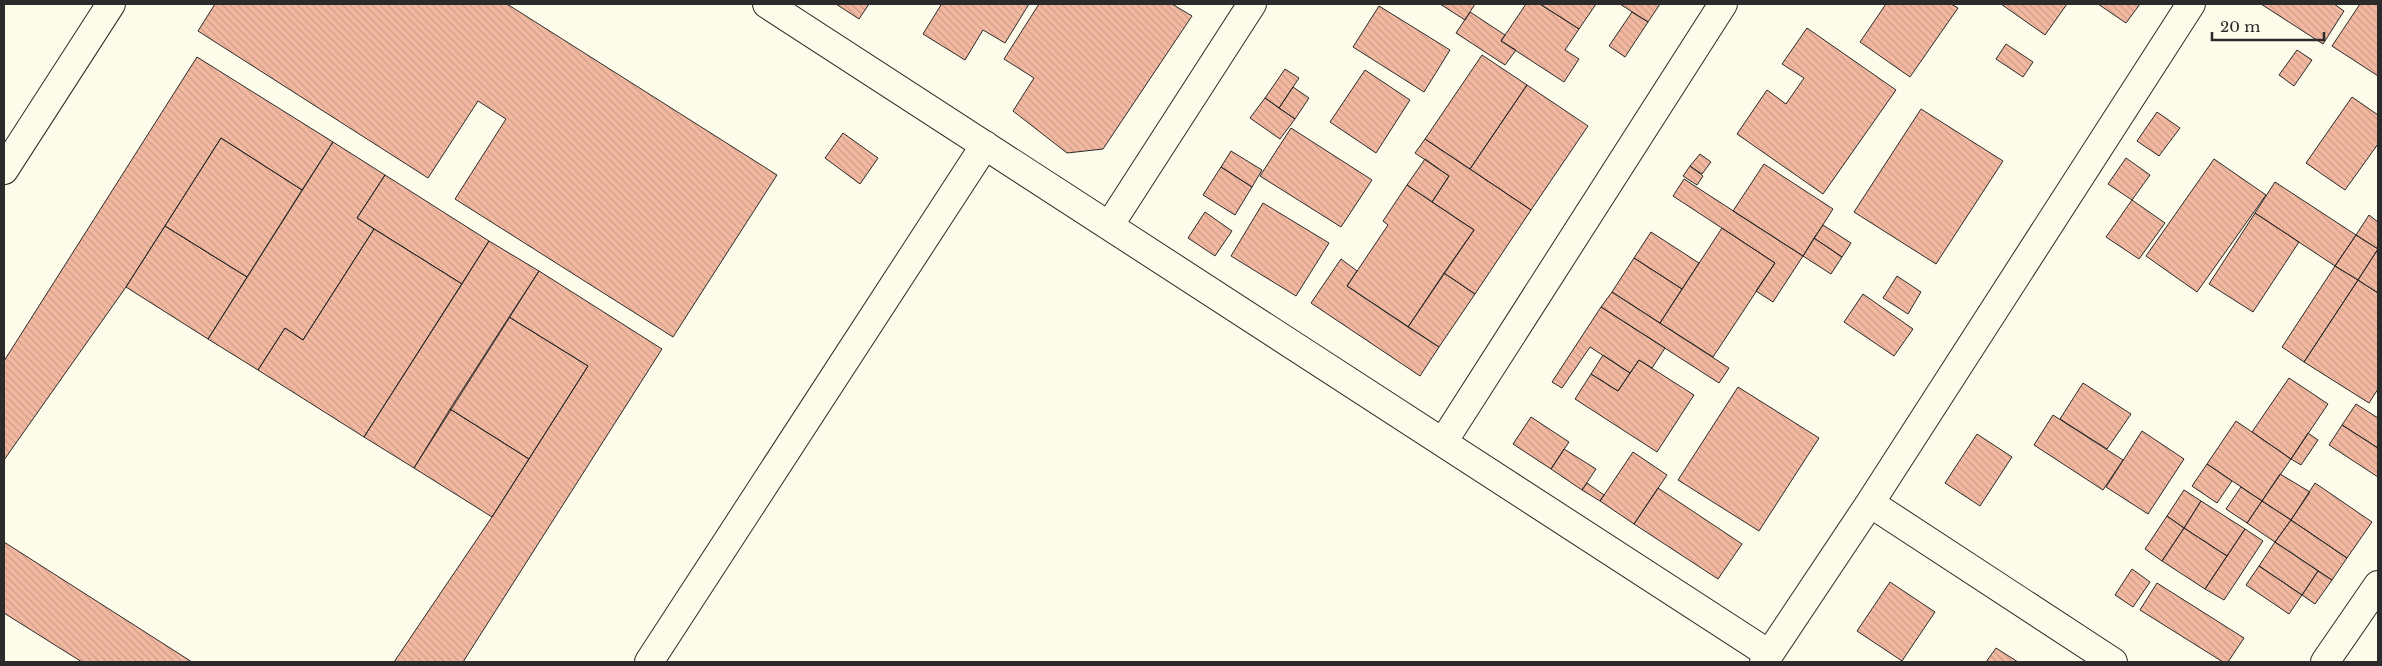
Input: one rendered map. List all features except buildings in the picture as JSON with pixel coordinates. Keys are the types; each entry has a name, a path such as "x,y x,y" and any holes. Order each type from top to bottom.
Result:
{"street":[{"path":"6,160 111,4"},
{"path":"767,4 1443,442 1767,658 1870,503 2191,4"},
{"path":"1109,226 1252,4"},
{"path":"1443,442 1723,4"},
{"path":"649,662 985,145"},
{"path":"1870,503 2112,662"},
{"path":"2324,662 2378,585"}]}
